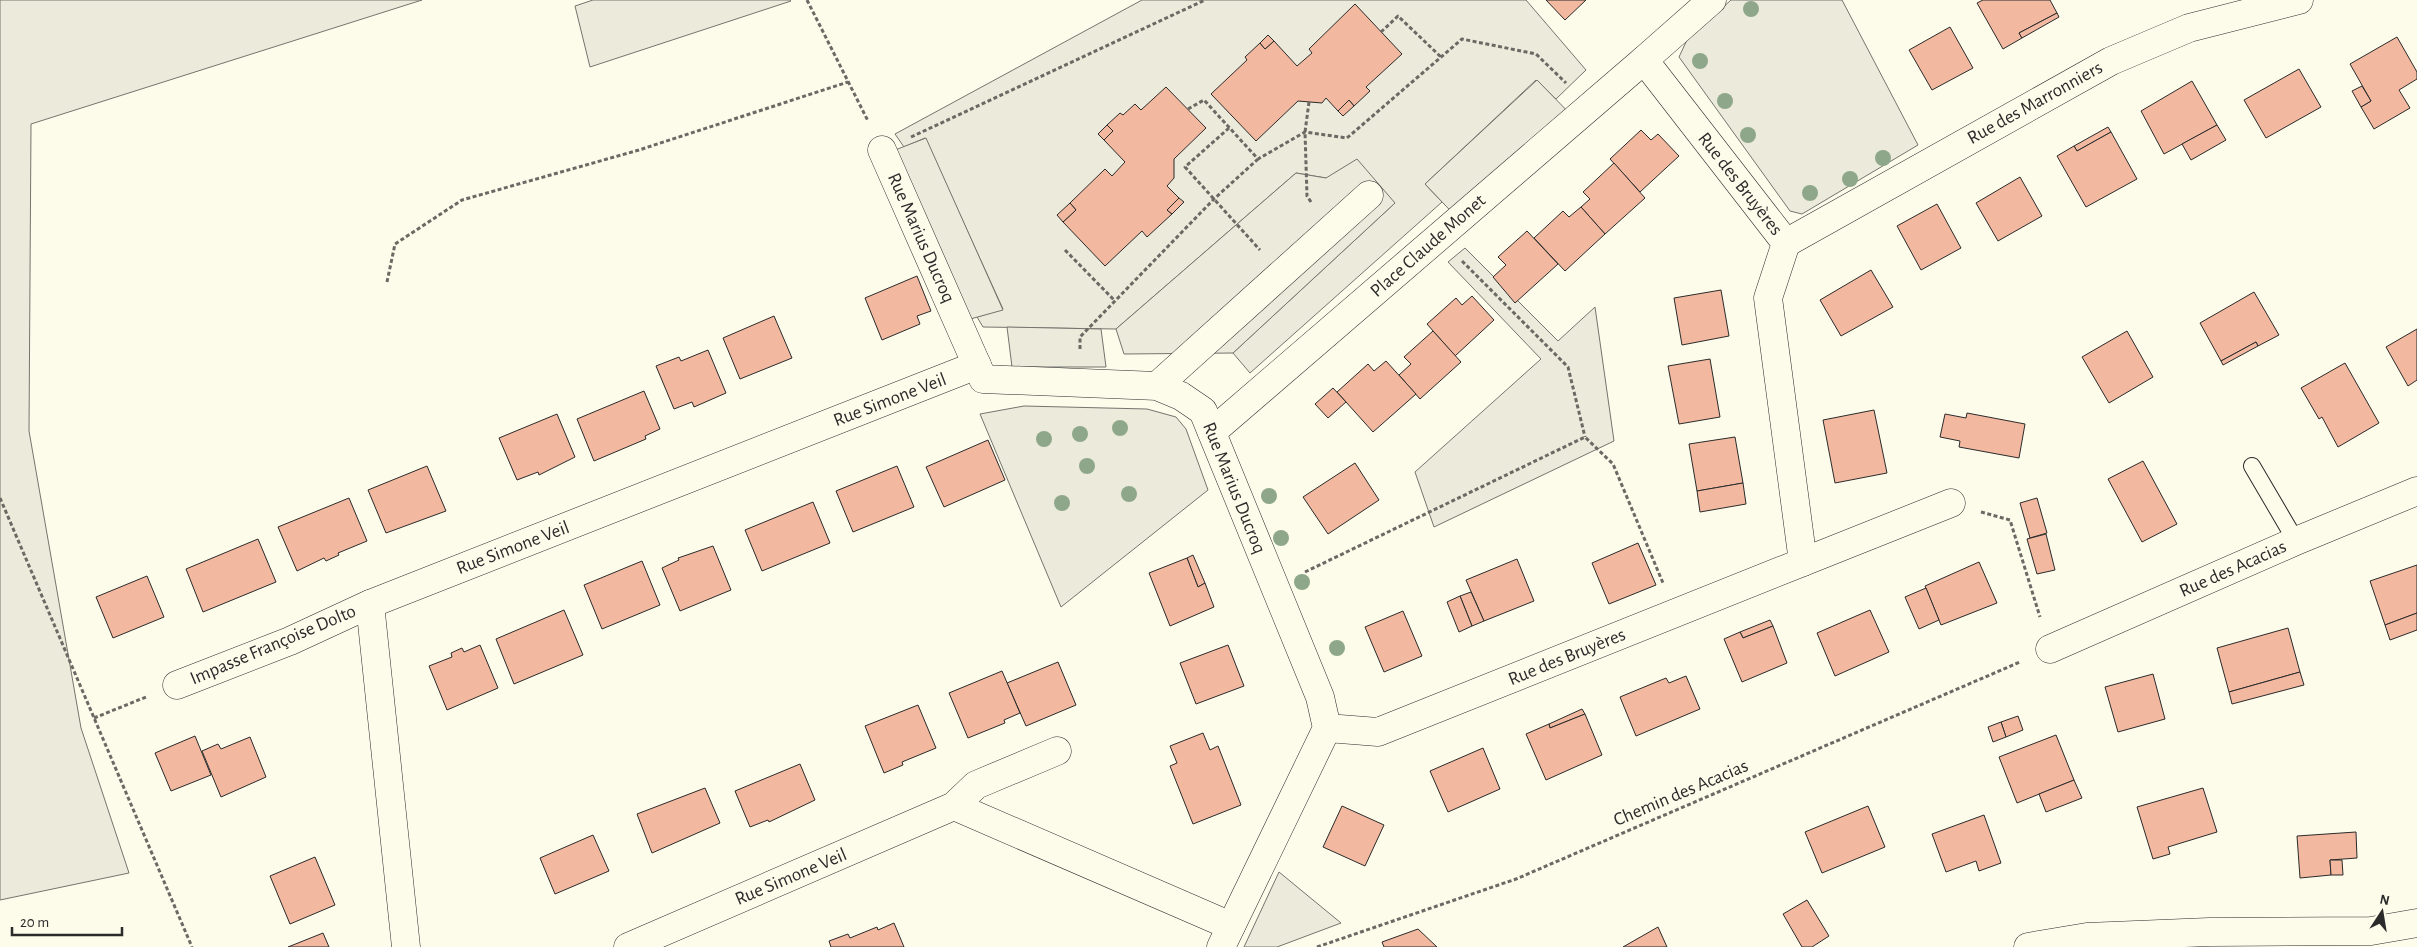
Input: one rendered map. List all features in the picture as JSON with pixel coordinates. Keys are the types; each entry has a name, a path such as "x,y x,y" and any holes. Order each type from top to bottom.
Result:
{"street":[{"path":"1644,60 1712,0"},
{"name":"Rue des Marronniers","path":"1786,243 2110,61 2189,28 2299,0"},
{"name":"Place Claude Monet","path":"1212,432 1644,60"},
{"name":"Rue des Bruyères","path":"1644,60 1786,243 1768,298 1803,562"},
{"name":"Rue Marius Ducroq","path":"882,150 983,379 1157,386 1181,396 1203,411 1320,697 1327,728"},
{"path":"1157,386 1369,195"},
{"name":"Rue Simone Veil","path":"370,604 977,366"},
{"name":"Rue des Acacias","path":"2050,649 2296,541 2417,491"},
{"name":"Rue des Bruyères","path":"1327,728 1378,732 1951,503"},
{"path":"370,604 406,947"},
{"name":"Impasse Françoise Dolto","path":"177,685 290,641 370,604"},
{"path":"954,806 1226,937 1327,728"},
{"name":"Rue Simone Veil","path":"628,947 954,806 976,785 1057,751"},
{"path":"2028,947 2087,937 2208,932 2371,932 2417,923"}],"lane":[{"path":"2252,466 2296,541"}],"path":[{"path":"807,0 882,150 1205,0"},
{"path":"1381,32 1398,16 1441,57"},
{"path":"1079,383 1080,337 1214,200 1258,159 1305,132 1347,138 1462,40 1536,54 1590,106"},
{"path":"386,282 395,244 462,200 639,150 848,82"},
{"path":"1188,109 1204,100 1258,159"},
{"path":"1308,102 1305,132 1306,196 1331,229"},
{"path":"1229,128 1185,167 1282,273"},
{"path":"1438,237 1568,367 1585,437 1613,464 1676,614"},
{"path":"1065,250 1115,301"},
{"path":"1275,586 1585,437"},
{"path":"0,498 192,947"},
{"path":"1951,503 2010,520 2050,649"},
{"name":"Chemin des Acacias","path":"1317,947 1516,878 2050,649"},
{"path":"94,718 177,685"}],"shaded area":[{"path":"0,0 422,0 31,124 29,431 81,728 129,873 0,900"},
{"path":"593,0 791,1 590,67 575,6"},
{"path":"1142,0 1526,0 1586,70 1556,99 1536,80 1425,184 1442,202 1250,373 1233,353 1395,203 1326,178 1296,173 1116,329 983,327 977,317 1003,309 925,138 904,147 895,134"},
{"path":"1731,0 1842,0 1918,145 1802,214 1790,211 1679,57 1687,40"},
{"path":"1537,80 1582,126 1464,225 1425,184"},
{"path":"926,138 1003,310 945,326 877,157"},
{"path":"1357,159 1395,203 1233,353 1124,354 1116,329 1296,173 1326,178"},
{"path":"1465,248 1558,341 1595,307 1614,441 1434,527 1415,472 1541,359 1448,262"},
{"path":"1007,327 1101,329 1106,367 1012,367"},
{"path":"1024,406 1147,409 1176,417 1186,429 1208,490 1061,607 980,414"},
{"path":"1279,872 1341,923 1277,947 1244,947"}],"building":[{"path":"1546,0 1586,0 1565,20"},
{"path":"1983,0 2050,0 2057,13 2019,33 2022,38 2003,49 1977,3"},
{"path":"1355,4 1402,54 1366,87 1370,91 1354,106 1349,100 1338,111 1326,98 1322,103 1298,101 1256,141 1211,94 1247,60 1245,57 1260,43 1265,49 1274,41 1297,66 1312,53 1309,49"},
{"path":"2057,13 2059,17 2022,38 2019,33"},
{"path":"1950,27 1973,68 1932,90 1909,50"},
{"path":"1268,35 1274,41 1265,49 1260,43"},
{"path":"2397,37 2417,72 2417,79 2399,90 2410,108 2374,129 2361,107 2371,101 2350,64"},
{"path":"2299,69 2321,107 2266,138 2244,100"},
{"path":"2192,81 2217,125 2164,154 2141,111"},
{"path":"2362,86 2371,101 2361,107 2352,91"},
{"path":"1166,87 1206,128 1174,159 1174,178 1167,186 1179,198 1167,210 1172,214 1147,237 1142,231 1105,266 1063,222 1076,210 1070,203 1105,169 1112,176 1125,162 1104,140 1113,131 1107,125 1120,113 1123,115 1135,104 1141,110"},
{"path":"1349,100 1354,106 1343,116 1338,111"},
{"path":"1107,125 1113,131 1104,140 1098,134"},
{"path":"2217,125 2226,140 2191,160 2182,144"},
{"path":"2108,127 2111,132 2077,151 2074,146"},
{"path":"1641,130 1651,140 1658,134 1679,156 1640,192 1610,159"},
{"path":"2111,132 2137,179 2086,207 2057,156 2074,146 2077,151"},
{"path":"1614,163 1645,198 1605,234 1581,207 1590,199 1583,192"},
{"path":"2020,177 2042,216 1998,241 1976,203"},
{"path":"1179,198 1184,202 1172,214 1167,210"},
{"path":"1070,203 1076,210 1063,222 1057,215"},
{"path":"1937,204 1961,248 1921,270 1897,226"},
{"path":"1581,207 1605,234 1565,271 1534,238 1563,211 1569,217"},
{"path":"1527,231 1558,264 1515,303 1493,277 1506,265 1498,257"},
{"path":"1871,270 1893,307 1841,336 1820,300"},
{"path":"917,276 931,311 917,316 920,324 882,340 865,298"},
{"path":"1721,290 1729,336 1682,345 1674,298"},
{"path":"2254,292 2279,335 2258,346 2256,342 2221,361 2200,323"},
{"path":"1472,296 1494,320 1455,356 1427,324 1456,298 1462,305"},
{"path":"774,316 792,358 740,379 723,338"},
{"path":"2417,329 2417,380 2408,386 2386,347"},
{"path":"1433,331 1461,362 1420,399 1399,375 1411,364 1404,357"},
{"path":"2127,331 2153,377 2109,403 2082,357"},
{"path":"2256,342 2258,346 2223,365 2221,361"},
{"path":"708,350 726,393 694,407 692,402 674,409 656,366 679,357 681,361"},
{"path":"1710,359 1720,417 1679,424 1668,366"},
{"path":"1386,361 1416,394 1373,432 1337,392 1368,364 1374,371"},
{"path":"2345,363 2379,423 2338,447 2322,417 2319,419 2301,388"},
{"path":"1333,388 1346,402 1328,418 1315,404"},
{"path":"644,391 660,429 645,436 646,439 594,461 577,419"},
{"path":"1874,410 1887,473 1835,483 1823,420"},
{"path":"1967,413 2025,424 2019,458 1959,447 1960,441 1940,437 1945,414 1966,418"},
{"path":"557,414 575,457 539,475 538,472 517,480 499,438"},
{"path":"1735,437 1743,483 1697,491 1689,444"},
{"path":"988,440 1005,480 944,507 926,467"},
{"path":"2143,461 2177,524 2142,542 2108,479"},
{"path":"1355,463 1379,500 1328,534 1303,497"},
{"path":"427,466 446,511 386,533 368,490"},
{"path":"897,466 914,507 853,532 836,491"},
{"path":"1743,483 1746,504 1700,512 1697,491"},
{"path":"349,498 367,541 338,553 339,555 326,561 324,558 297,571 278,527"},
{"path":"2037,498 2047,533 2030,538 2020,503"},
{"path":"813,502 830,543 762,571 745,530"},
{"path":"2046,534 2055,570 2037,574 2027,539"},
{"path":"258,539 276,582 203,612 186,569"},
{"path":"1638,543 1656,585 1609,604 1592,563"},
{"path":"713,546 731,590 680,611 662,568 679,560 678,558"},
{"path":"1193,555 1205,583 1198,587 1187,558"},
{"path":"1187,558 1198,587 1205,583 1214,607 1170,626 1149,573"},
{"path":"1517,559 1534,601 1484,621 1466,580"},
{"path":"642,561 660,605 602,629 584,585"},
{"path":"1979,562 1997,603 1941,625 1925,586"},
{"path":"2417,565 2417,613 2385,625 2370,581"},
{"path":"147,576 164,617 113,638 96,597"},
{"path":"1926,588 1939,620 1919,629 1905,597"},
{"path":"1471,592 1484,621 1472,626 1460,596"},
{"path":"1460,596 1472,626 1459,632 1447,602"},
{"path":"564,610 583,655 514,684 496,639"},
{"path":"1870,610 1889,652 1835,676 1817,633"},
{"path":"1403,611 1422,656 1384,672 1365,627"},
{"path":"2417,613 2417,630 2390,640 2385,625"},
{"path":"1770,620 1773,626 1743,638 1740,632"},
{"path":"1773,626 1787,663 1742,682 1724,639 1740,632 1743,638"},
{"path":"2288,628 2300,672 2229,692 2217,648"},
{"path":"480,645 498,688 447,710 429,666 452,657 451,653 462,648 464,652"},
{"path":"1228,645 1244,686 1196,704 1180,663"},
{"path":"1058,662 1076,705 1026,726 1007,683"},
{"path":"1002,671 1020,713 1004,720 1005,723 968,738 949,693"},
{"path":"2300,672 2304,685 2232,704 2229,692"},
{"path":"2153,674 2165,719 2118,732 2105,687"},
{"path":"1686,676 1700,709 1636,736 1620,697 1666,678 1669,683"},
{"path":"918,705 936,748 902,762 903,765 884,773 865,726"},
{"path":"1582,709 1585,714 1550,728 1549,724"},
{"path":"1585,714 1602,755 1546,780 1526,734 1549,724 1550,728"},
{"path":"2018,716 2023,730 2006,737 2001,722"},
{"path":"2001,722 2006,737 1993,742 1988,727"},
{"path":"1203,733 1210,750 1218,746 1241,805 1193,824 1170,766 1177,763 1170,746"},
{"path":"2056,735 2074,780 2017,803 1999,757"},
{"path":"195,736 211,775 171,791 155,753"},
{"path":"250,737 266,777 221,797 202,751 218,744 221,749"},
{"path":"1483,748 1500,789 1448,812 1430,771"},
{"path":"800,764 815,800 769,822 768,820 750,827 735,791"},
{"path":"2074,780 2082,798 2046,812 2039,794"},
{"path":"705,788 720,823 652,853 637,814"},
{"path":"2203,788 2217,832 2168,847 2170,854 2153,859 2137,807"},
{"path":"1342,806 1384,825 1365,866 1323,847"},
{"path":"1868,806 1885,847 1822,873 1805,832"},
{"path":"1984,815 2001,863 1979,871 1976,861 1946,872 1932,834"},
{"path":"2356,832 2357,858 2330,860 2331,875 2300,878 2297,836"},
{"path":"593,835 609,871 555,894 540,858"},
{"path":"315,857 335,905 290,924 270,876"},
{"path":"2330,860 2342,860 2343,875 2331,875"},
{"path":"1807,900 1829,936 1812,947 1802,947 1783,914"},
{"path":"894,923 904,947 831,947 829,941 848,934 850,938 877,927 878,930"},
{"path":"1658,927 1667,947 1623,947"},
{"path":"1418,929 1437,947 1384,947 1382,942"},
{"path":"323,933 329,947 288,947"}]}
